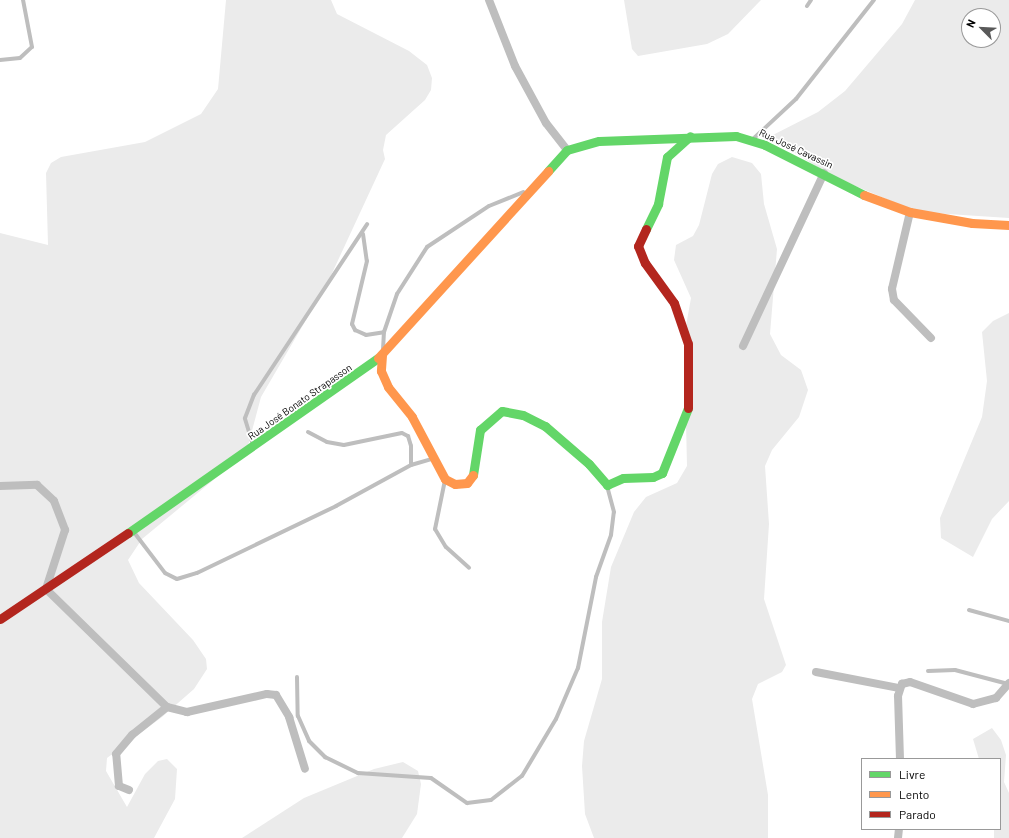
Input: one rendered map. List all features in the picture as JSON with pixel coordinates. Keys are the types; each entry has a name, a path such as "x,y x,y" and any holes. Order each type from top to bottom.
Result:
{"street":[{"path":"489,0 515,66 546,123 567,150"},
{"path":"382,355 381,371 388,387 412,417 445,479 467,483 474,473 480,430 502,411 523,415 545,426 589,464 607,485 623,478 653,477 662,473 688,408 688,344 683,322 666,289 645,263 638,246 658,204 667,157 690,136"},
{"name":"Rua José Cavassin","path":"567,150 599,141 690,136 736,136 751,140 824,174 862,194 910,212 972,223 1009,225"},
{"name":"Rua José Bonato Strapasson","path":"0,619 254,448 382,355 567,150"},
{"path":"743,346 824,174"},
{"path":"910,212 892,289 894,300 931,338"},
{"path":"0,486 38,485 54,501 63,518 63,546 46,589 167,707 188,712 267,694 276,695 289,717 305,769"},
{"path":"816,672 899,688 910,682 973,704 996,698 1009,684"},
{"path":"899,688 900,758"},
{"path":"128,790 119,786 116,754 132,735 167,707"}],"lane":[{"path":"0,60 20,58 32,48 23,0"},
{"path":"807,6 811,0"},
{"path":"751,140 796,99 874,0"},
{"path":"382,355 384,332 397,294 427,247 489,206 533,188"},
{"path":"254,448 245,418 254,395 363,234 367,224"},
{"path":"363,234 367,261 352,324 355,330 366,335 384,332"},
{"path":"308,432 327,442 344,444 402,433 408,436 411,446 411,465"},
{"path":"132,530 165,573 177,579 197,573 329,510 411,465 434,458"},
{"path":"445,479 436,528 446,547 469,568"},
{"path":"297,677 298,716 309,741 325,758 358,773 431,778 467,803 491,800 522,776 556,719 578,668 596,577 611,535 614,512 607,485"},
{"path":"969,610 1009,621"},
{"path":"928,671 955,670 1009,684"}],"shaded area":[{"path":"226,0 331,0 337,14 409,51 427,65 432,78 431,90 425,100 386,135 383,150 385,159 327,284 261,397 246,453 142,539 128,560 139,583 193,640 206,659 207,669 194,689 162,717 107,758 106,771 127,807 145,774 158,761 167,759 177,769 175,799 154,838 0,838 0,233 48,245 46,173 51,163 61,157 145,142 201,114 218,89"},
{"path":"624,0 761,0 728,34 707,44 638,56 632,49"},
{"path":"915,0 1009,0 1009,218 917,212 832,176 769,137 818,112 845,91 902,24"},
{"path":"732,157 752,163 761,174 764,204 777,249 770,334 781,355 801,370 808,390 799,417 772,450 765,466 769,524 764,599 786,665 782,672 758,684 752,699 768,795 768,838 594,838 585,814 582,766 584,741 602,679 602,622 611,567 634,512 646,497 677,483 687,466 684,337 691,298 674,260 676,245 693,236 699,225 712,174 718,164"},
{"path":"1009,313 1009,501 992,519 973,557 941,538 940,518 982,417 987,381 982,332 993,321"},
{"path":"992,728 1001,740 1006,755 1004,782 1009,793 1009,838 994,838 994,830 1001,830 1001,758 979,758 973,739"},
{"path":"403,762 418,771 421,784 417,814 402,838 242,838 304,798 374,769"}],"traffic: fast":[{"path":"646,229 658,204 667,157 690,136"},
{"path":"548,171 567,150 599,141 736,136 765,145 864,195"},
{"path":"128,533 378,358"},
{"path":"473,475 480,430 502,411 523,415 545,426 589,464 607,485 623,478 653,477 662,473 688,408"}],"traffic: slow":[{"path":"378,358 548,171"},
{"path":"864,195 910,212 972,223 1009,225"},
{"path":"382,355 381,371 388,387 412,417 445,479 455,484 467,483 473,475"}],"traffic: jam":[{"path":"646,229 638,246 645,263 674,303 688,344 688,408"},
{"path":"0,619 128,533"}]}
